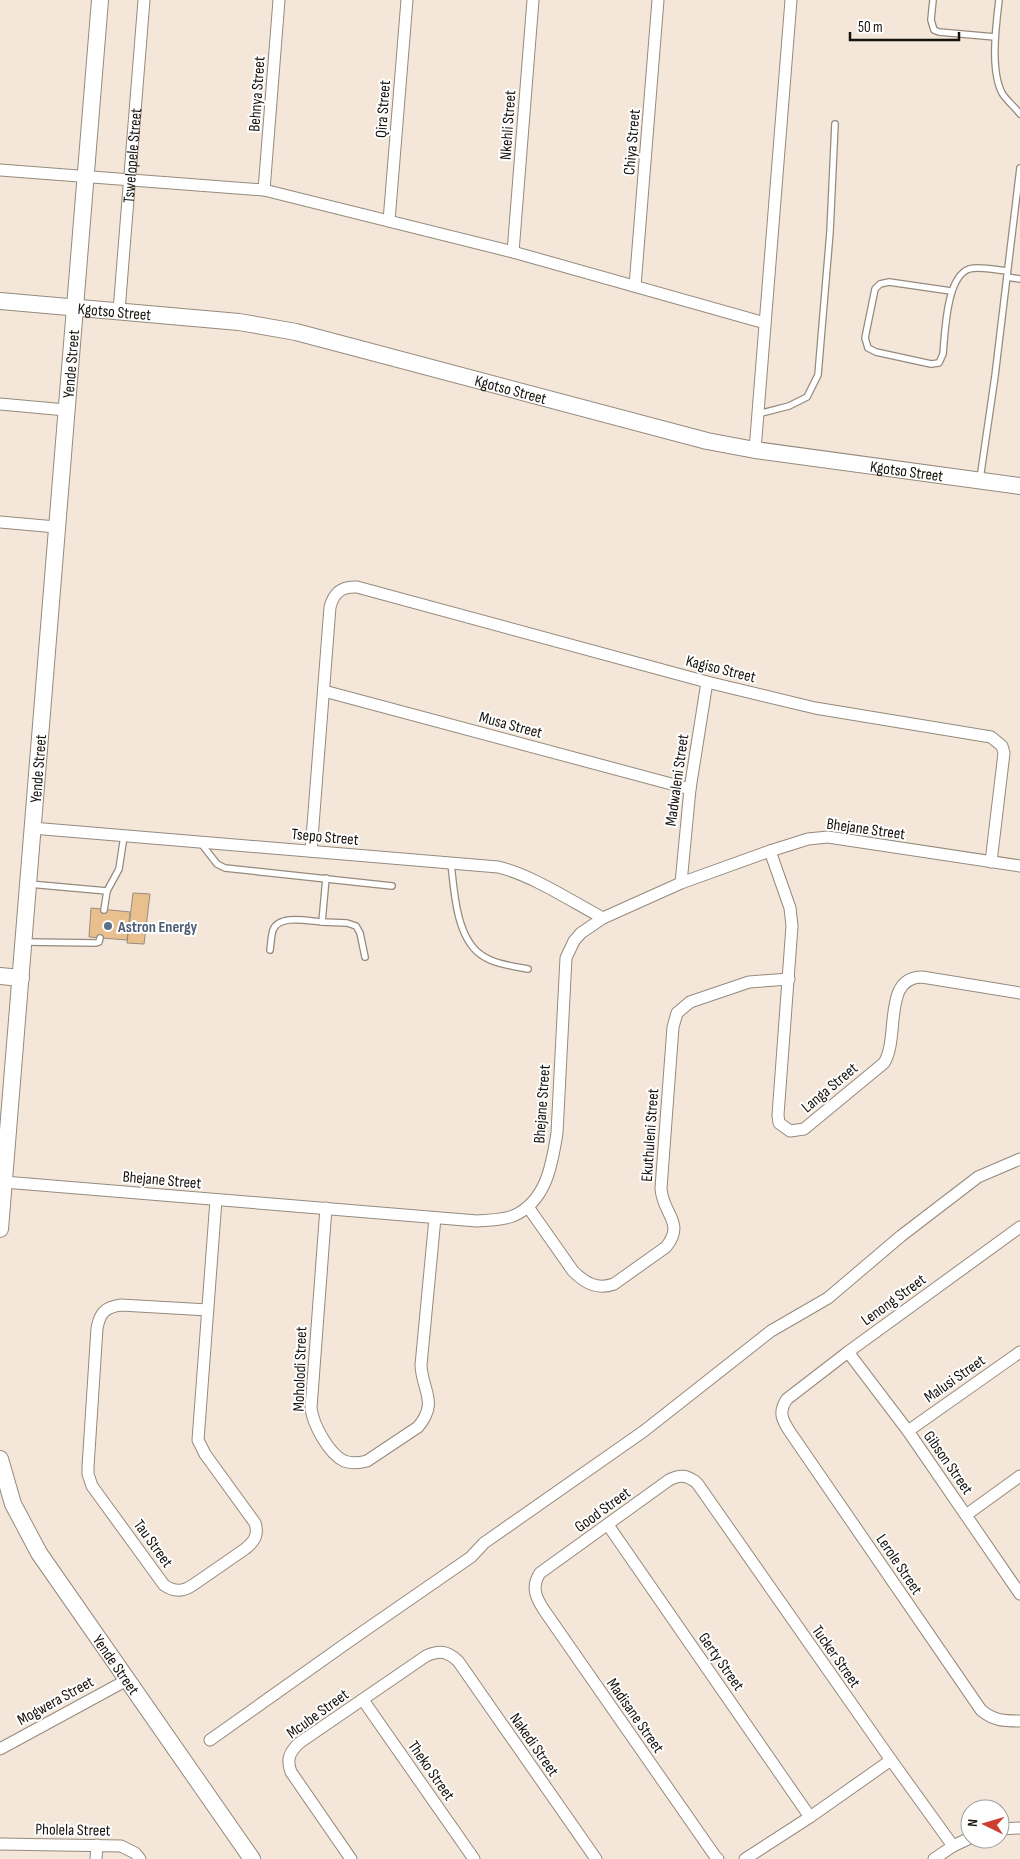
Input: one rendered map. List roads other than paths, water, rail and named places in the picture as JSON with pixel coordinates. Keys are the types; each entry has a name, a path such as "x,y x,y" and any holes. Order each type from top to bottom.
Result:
{"street":[{"path":"75,307 84,176 100,0"},
{"name":"Tswelopele Street","path":"119,311 144,0"},
{"name":"Behnya Street","path":"264,190 279,0"},
{"name":"Qira Street","path":"390,221 407,0"},
{"name":"Nkehli Street","path":"513,252 533,0"},
{"name":"Chiya Street","path":"635,286 658,0"},
{"path":"755,450 791,0"},
{"path":"0,170 264,190 513,252 765,323"},
{"name":"Kgotso Street","path":"0,302 239,322 296,332 692,437 755,450 1020,486"},
{"name":"Yende Street","path":"0,1229 75,307"},
{"path":"0,404 66,410"},
{"path":"0,522 56,528"},
{"name":"Kagiso Street","path":"324,691 330,607 335,594 339,590 357,587 707,682 815,708 981,735 998,741 1002,746 1004,764 991,862"},
{"name":"Madwaleni Street","path":"681,883 690,789 707,682"},
{"path":"311,851 324,691"},
{"name":"Musa Street","path":"324,691 690,789"},
{"name":"Tsepo Street","path":"32,828 498,867 510,870 603,918"},
{"name":"Bhejane Street","path":"4,1182 477,1221 512,1216 528,1207 539,1194 548,1178 553,1158 566,958 578,936 603,918 681,883 808,839 828,838 1020,866"},
{"name":"Langa Street","path":"770,851 792,916 778,1114 779,1122 790,1131 804,1129 884,1063 888,1057 892,1042 897,993 904,982 916,977 922,977 1020,992"},
{"path":"0,976 21,978"},
{"name":"Ekuthuleni Street","path":"528,1207 573,1271 582,1280 591,1285 607,1286 614,1284 666,1247 675,1232 675,1225 663,1202 661,1188 673,1027 677,1013 690,1002 749,982 789,979"},
{"path":"210,1740 471,1556 484,1543 644,1431 771,1331 828,1298 901,1236 978,1177 1020,1159"},
{"name":"Tau Street","path":"208,1310 112,1306 102,1312 97,1328 88,1467 89,1480 164,1584 169,1589 178,1591 186,1590 252,1544 257,1533 255,1523 205,1454 198,1440 208,1310 216,1200"},
{"name":"Moholodi Street","path":"326,1208 310,1408 315,1424 335,1455 350,1463 367,1461 418,1427 429,1408 429,1399 420,1365 435,1218"},
{"name":"Lenong Street","path":"787,1399 1020,1226"},
{"name":"Gibson Street","path":"848,1352 908,1431 1020,1594"},
{"name":"Malusi Street","path":"908,1431 1020,1352"},
{"name":"Lerole Street","path":"787,1399 782,1406 781,1413 786,1427 969,1694 981,1710 990,1717 1000,1721 1020,1721"},
{"name":"Yende Street","path":"0,1459 2,1476 13,1504 24,1529 39,1553 252,1859"},
{"path":"966,1514 1020,1476"},
{"name":"Good Street","path":"534,1586 540,1573 675,1477 689,1477 697,1482"},
{"name":"Tucker Street","path":"697,1482 953,1846"},
{"name":"Gerty Street","path":"608,1525 810,1817"},
{"name":"Madisane Street","path":"534,1586 538,1601 546,1613 718,1859"},
{"name":"Mcube Street","path":"351,1859 291,1772 288,1758 292,1750 299,1743 426,1656 435,1652 443,1652"},
{"name":"Nakedi Street","path":"443,1652 450,1654 458,1661 596,1859"},
{"name":"Mogwera Street","path":"0,1750 126,1680"},
{"name":"Theko Street","path":"363,1700 474,1859"},
{"path":"745,1859 810,1817 891,1760"},
{"path":"934,1859 960,1843"},
{"name":"Pholela Street","path":"0,1844 97,1845 127,1848 140,1859"},
{"path":"96,1859 97,1845"}],"lane":[{"path":"933,0 930,20 934,30 995,37"},
{"path":"999,0 995,37 996,64 1002,93 1020,114"},
{"path":"758,414 789,406 806,397 818,375 830,232 835,124"},
{"path":"980,481 1020,168"},
{"path":"1012,236 1020,237"},
{"path":"951,291 889,282 880,284 875,289 870,313 866,338 868,348 876,352 931,364 939,363 943,354 951,291 960,276 972,268 1007,274 1020,279"},
{"path":"104,910 107,891 119,869 124,836"},
{"path":"200,842 218,864 225,868 392,886"},
{"path":"451,863 455,898 461,922 469,941 480,954 500,963 528,969"},
{"path":"322,922 326,878"},
{"path":"28,884 107,891"},
{"path":"270,950 276,924 284,920 347,923 356,926 360,933 365,957"},
{"path":"23,942 96,944 100,938"}],"place":[{"name":"Astron Energy","path":"108,926"}]}
